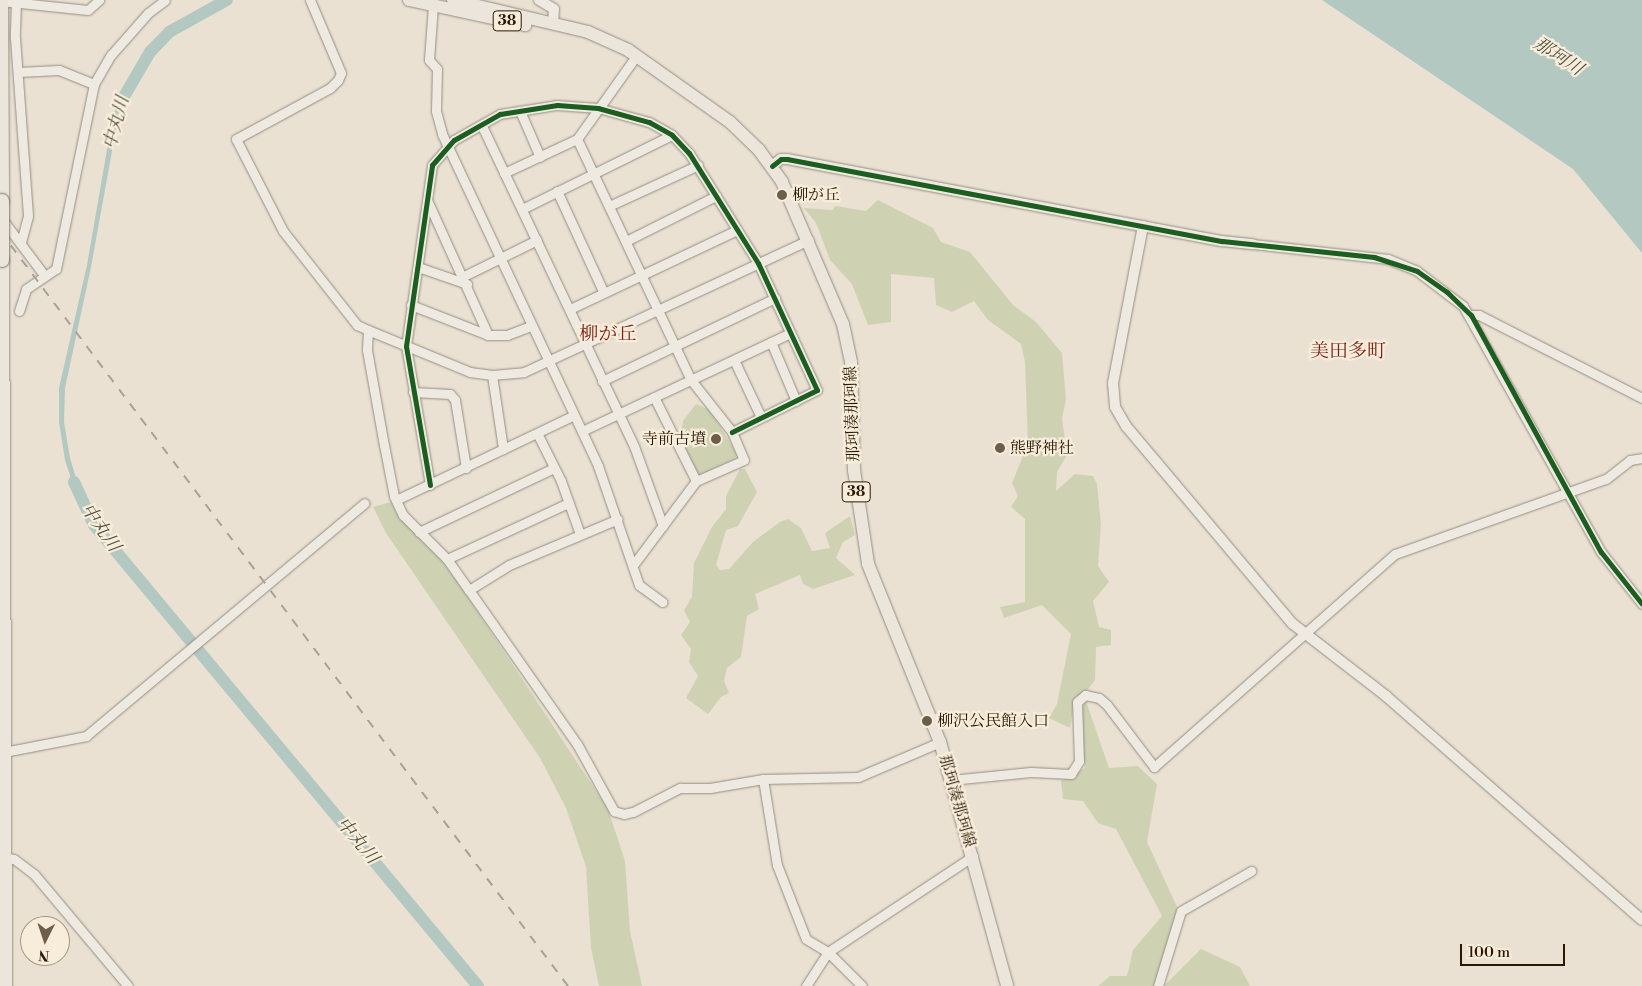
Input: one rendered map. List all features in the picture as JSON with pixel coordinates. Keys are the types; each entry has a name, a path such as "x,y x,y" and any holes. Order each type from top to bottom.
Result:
{"highway":[{"path":"0,0 5,857 4,986"}],"main road":[{"name":"那珂湊那珂線","path":"410,0 584,39 604,40"},
{"name":"那珂湊那珂線","path":"453,0 553,22 588,32 637,55 730,122 772,166 791,198 837,305 851,362 854,470 868,564 940,742 973,856 1007,986"}],"street":[{"path":"0,0 88,10 99,0"},
{"path":"19,311 26,289 44,275 49,276 56,269 84,122 94,84 111,55 165,0"},
{"path":"310,0 341,73 338,80 330,88 236,138 283,231 357,325 470,372 492,375 524,372 809,240"},
{"path":"539,0 554,9 553,22"},
{"path":"16,2 18,72 28,216 20,243"},
{"path":"433,5 429,60 437,69 436,111 447,147 582,431 618,519 634,564 639,585 662,602"},
{"path":"504,173 577,140 637,55"},
{"path":"18,72 59,70 94,84"},
{"path":"430,484 406,346 432,164 447,147 500,114 569,105 598,108 650,122 672,135 698,165 758,263 817,390 732,432"},
{"path":"520,111 540,157"},
{"path":"482,126 634,446 663,526"},
{"path":"522,209 593,172 672,135"},
{"path":"577,140 691,380 732,432 744,460 696,482 634,564"},
{"path":"772,166 781,159 787,159 1143,226 1253,244 1388,259 1434,282 1471,315 1601,552 1642,604"},
{"path":"609,206 698,165"},
{"path":"557,191 604,293"},
{"path":"626,241 716,196"},
{"path":"428,202 465,280 488,335"},
{"path":"0,216 44,275"},
{"path":"1143,226 1113,383 1116,407 1126,426 1271,602 1304,633 1386,696 1642,920"},
{"path":"570,309 737,230"},
{"path":"418,267 465,280 536,240"},
{"path":"602,380 775,298"},
{"path":"411,305 488,335 507,335 531,326"},
{"path":"1471,315 1479,315 1642,398"},
{"path":"368,330 368,359 396,500 403,515 447,559 578,744 614,811 624,814 633,812 680,788 720,787 763,779 858,777 940,742"},
{"path":"582,431 790,333"},
{"path":"771,342 796,401"},
{"path":"734,360 761,417"},
{"path":"492,375 504,449"},
{"path":"413,392 450,394 455,400 466,468"},
{"path":"654,397 696,482"},
{"path":"396,500 538,435 574,416"},
{"path":"538,435 554,468 580,534"},
{"path":"951,780 1031,772 1072,774 1079,761 1077,702 1085,695 1099,698 1106,705 1154,767 1395,554 1606,479 1630,460 1642,458"},
{"path":"419,532 554,468"},
{"path":"4,752 86,736 365,503"},
{"path":"447,559 568,503"},
{"path":"469,590 509,565 618,519"},
{"path":"763,779 777,865 806,939 828,952 862,986"},
{"path":"806,986 828,952 973,856"},
{"path":"5,857 19,862 34,874 128,986"},
{"path":"1158,986 1181,911 1251,871"}],"green space":[{"path":"878,200 933,228 941,242 970,252 1013,305 1036,322 1062,353 1066,400 1062,418 1067,455 1057,472 1056,491 1075,474 1093,476 1097,484 1101,524 1098,566 1109,582 1093,601 1099,627 1111,630 1111,645 1096,647 1095,680 1085,693 1075,697 1070,728 1049,718 1057,704 1071,634 1042,605 1004,618 1000,607 1025,602 1025,519 1011,507 1018,496 1012,483 1028,444 1025,362 1021,344 988,320 974,301 952,312 936,305 934,278 891,274 891,322 868,325 852,284 830,260 816,223 804,208 832,210 836,206 866,211"},
{"path":"696,404 710,410 737,454 735,459 700,475 695,472 680,439 683,421"},
{"path":"740,469 745,469 757,492 738,526 726,530 716,565 720,570 729,569 753,542 780,522 788,519 801,528 812,551 830,548 825,533 850,516 855,535 843,542 836,558 855,575 813,589 803,584 800,575 755,594 759,609 747,616 741,657 727,668 724,681 729,693 721,697 708,714 686,698 698,676 689,662 691,649 681,635 690,622 684,610 692,597 694,563 712,527 726,509 726,496"},
{"path":"391,502 399,518 442,561 464,591 608,809 625,861 630,931 642,986 599,986 591,948 586,867 566,808 540,758 386,533 373,507"},
{"path":"1086,701 1109,768 1138,766 1157,784 1147,842 1179,911 1155,986 1098,986 1110,976 1127,976 1133,950 1162,916 1116,829 1098,823 1083,801 1063,799 1061,781 1085,768 1079,713"},
{"path":"1201,949 1240,967 1250,986 1164,986"}],"water":[{"name":"那珂川","path":"1322,0 1642,0 1642,253 1573,169"},
{"path":"126,84 129,87 118,118 91,267 65,388 64,422 70,458 82,498 78,500 65,460 59,422 59,388 87,265 113,115"}],"waterway":[{"name":"中丸川","path":"122,100 150,52 169,32 227,0"},
{"name":"中丸川","path":"74,482 94,525 478,986"}],"railway":[{"path":"0,231 568,986"}],"cycle path":[{"path":"430,485 406,346 432,165 454,140 500,114 557,105 598,108 649,122 672,135 689,153 758,263 817,390 732,432"},
{"path":"772,166 781,159 787,159 1222,241 1374,257 1417,271 1447,292 1471,315 1601,552 1642,604"}],"place":[{"name":"柳が丘","path":"782,195"},
{"name":"寺前古墳","path":"716,439"},
{"name":"熊野神社","path":"1000,448"},
{"name":"柳沢公民館入口","path":"927,721"}],"district":[{"name":"柳が丘","path":"608,335"},
{"name":"美田多町","path":"1348,352"}]}
